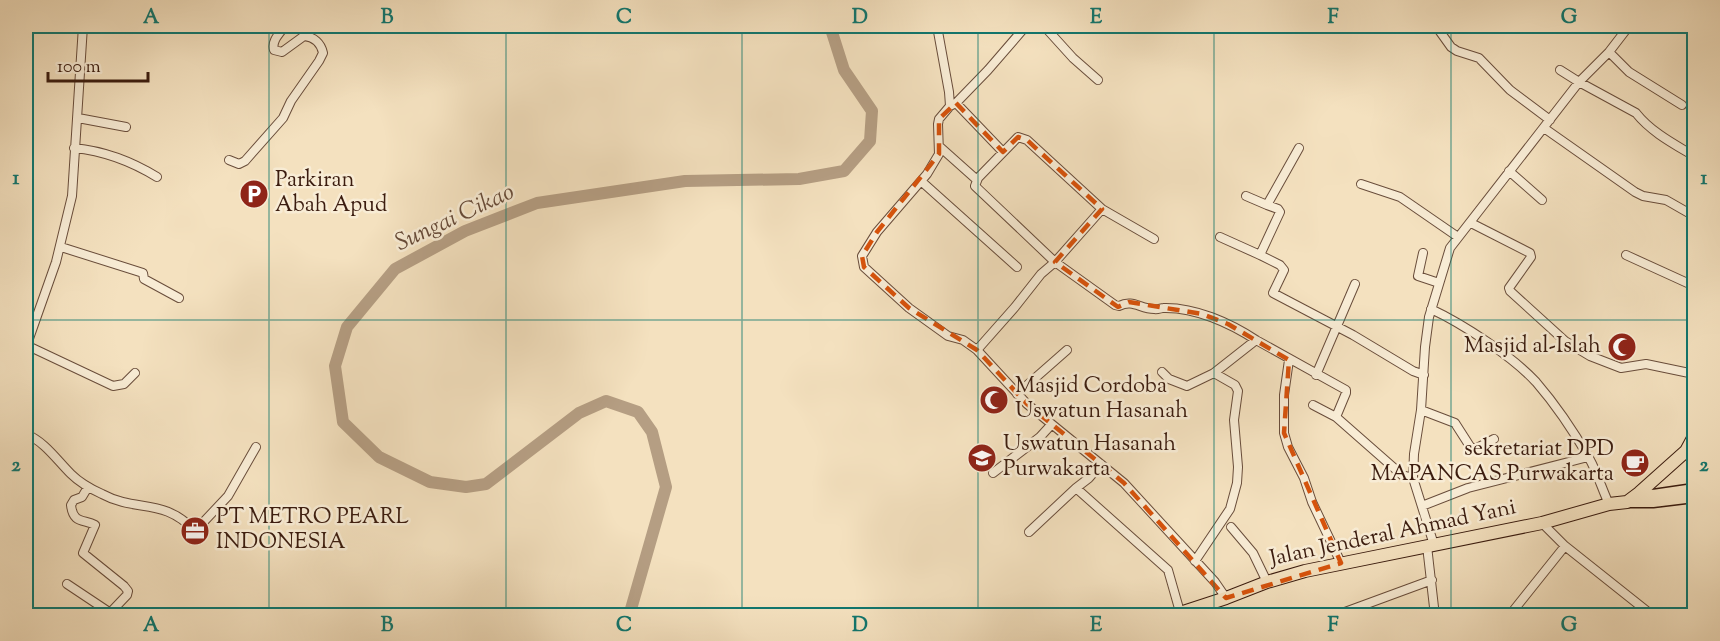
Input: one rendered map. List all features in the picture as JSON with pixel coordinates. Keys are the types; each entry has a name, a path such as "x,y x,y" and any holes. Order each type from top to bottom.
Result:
{"highway":[{"path":"1627,502 1686,451 1695,429"},
{"name":"Jalan Jenderal Ahmad Yani","path":"1175,614 1267,582 1341,563 1542,523 1609,504 1627,502"}],"main road":[{"path":"1639,493 1653,495 1695,489"},
{"name":"Jalan Jenderal Ahmad Yani","path":"1627,502 1653,502 1695,496"}],"street":[{"path":"83,26 72,196 61,247 26,346 113,386 124,384 135,373"},
{"path":"229,160 239,164 245,161 283,118 299,88 323,53 320,44 315,39 303,36 282,52 276,52 273,49 274,40 285,26"},
{"path":"937,26 953,104 1004,152"},
{"path":"1026,26 1001,56 939,119 940,147 936,161 877,232 862,256 864,267 909,308 948,336 963,340 977,350 1017,394 1137,497 1215,582 1226,598"},
{"path":"1044,26 1073,58 1098,80"},
{"path":"1436,26 1451,47 1479,58 1510,90 1550,120"},
{"path":"1435,615 1431,546 1413,478 1425,347 1431,309 1450,248 1579,82 1609,52 1629,26"},
{"path":"1609,52 1629,72 1682,105"},
{"path":"1560,70 1636,113 1641,120 1667,140 1695,156"},
{"path":"78,118 126,127"},
{"path":"1544,128 1635,192 1642,196 1666,200 1695,216"},
{"path":"1154,239 1102,209 1023,137 1018,136 977,180 975,186 1055,262 1115,305 1131,302 1152,309 1165,308 1202,314 1228,324 1346,391 1336,417"},
{"path":"940,147 977,180"},
{"path":"74,148 120,158 157,177"},
{"path":"1267,205 1299,148"},
{"path":"1509,171 1542,200"},
{"path":"921,181 1017,267"},
{"path":"1361,184 1400,197 1458,237"},
{"path":"1246,196 1280,212 1260,255"},
{"path":"977,350 1041,274 1055,262 1102,209"},
{"path":"1471,223 1530,253 1531,257 1509,291 1565,341 1590,356 1621,368 1646,364 1695,374"},
{"path":"1220,237 1283,267 1273,289 1274,294 1424,375"},
{"path":"61,247 143,273 144,279 179,298"},
{"path":"1424,253 1418,276 1439,283"},
{"path":"1626,255 1695,286"},
{"path":"1316,375 1355,284"},
{"path":"1431,309 1453,320 1524,371 1537,383 1588,457 1609,504"},
{"path":"26,315 36,320"},
{"path":"1162,372 1169,379 1185,386 1214,373 1256,340"},
{"path":"1017,394 1067,350"},
{"path":"1289,360 1284,395 1284,433 1312,502 1341,563"},
{"path":"1195,561 1230,509 1237,483 1234,420 1238,391 1235,385 1214,373"},
{"path":"1313,405 1336,417 1402,475 1413,478"},
{"path":"1421,410 1455,423 1471,448 1477,448 1494,439"},
{"path":"993,473 1040,437 1051,425"},
{"path":"26,434 40,441 70,473 88,487 112,498 171,511 195,531 228,496 256,447"},
{"path":"1422,506 1468,488 1588,457"},
{"path":"1029,532 1089,478 1101,464"},
{"path":"67,584 108,614 127,595 128,591 83,553 95,525 81,522 74,515 71,505 74,500 82,497 88,487"},
{"path":"1076,488 1168,570 1175,614"},
{"path":"1542,523 1565,546 1653,615"},
{"path":"1231,527 1253,553 1267,582"},
{"path":"1509,615 1565,546"},
{"path":"1334,615 1432,580"}],"highlighted area":[{"path":"956,103 1003,152 1018,137 1027,140 1102,209 1055,262 1118,307 1129,302 1202,314 1228,324 1289,360 1284,433 1341,563 1226,598 1124,483 1027,404 977,350 909,308 864,267 862,256 877,232 939,154 939,119"}],"waterway":[{"name":"Sungai Cikao","path":"629,616 666,487 652,432 638,412 606,401 579,413 486,484 466,487 430,482 379,457 343,422 335,366 347,327 395,269 465,231 537,203 685,181 799,179 844,171 870,141 872,111 844,70 830,26"}],"place":[{"name":"Parkiran Abah Apud","path":"254,194"},
{"name":"Masjid al-Islah","path":"1622,347"},
{"name":"Masjid Cordoba Uswatun Hasanah","path":"994,400"},
{"name":"Uswatun Hasanah Purwakarta","path":"982,458"},
{"name":"sekretariat DPD MAPANCAS Purwakarta","path":"1635,463"},
{"name":"PT METRO PEARL INDONESIA","path":"195,531"}]}
